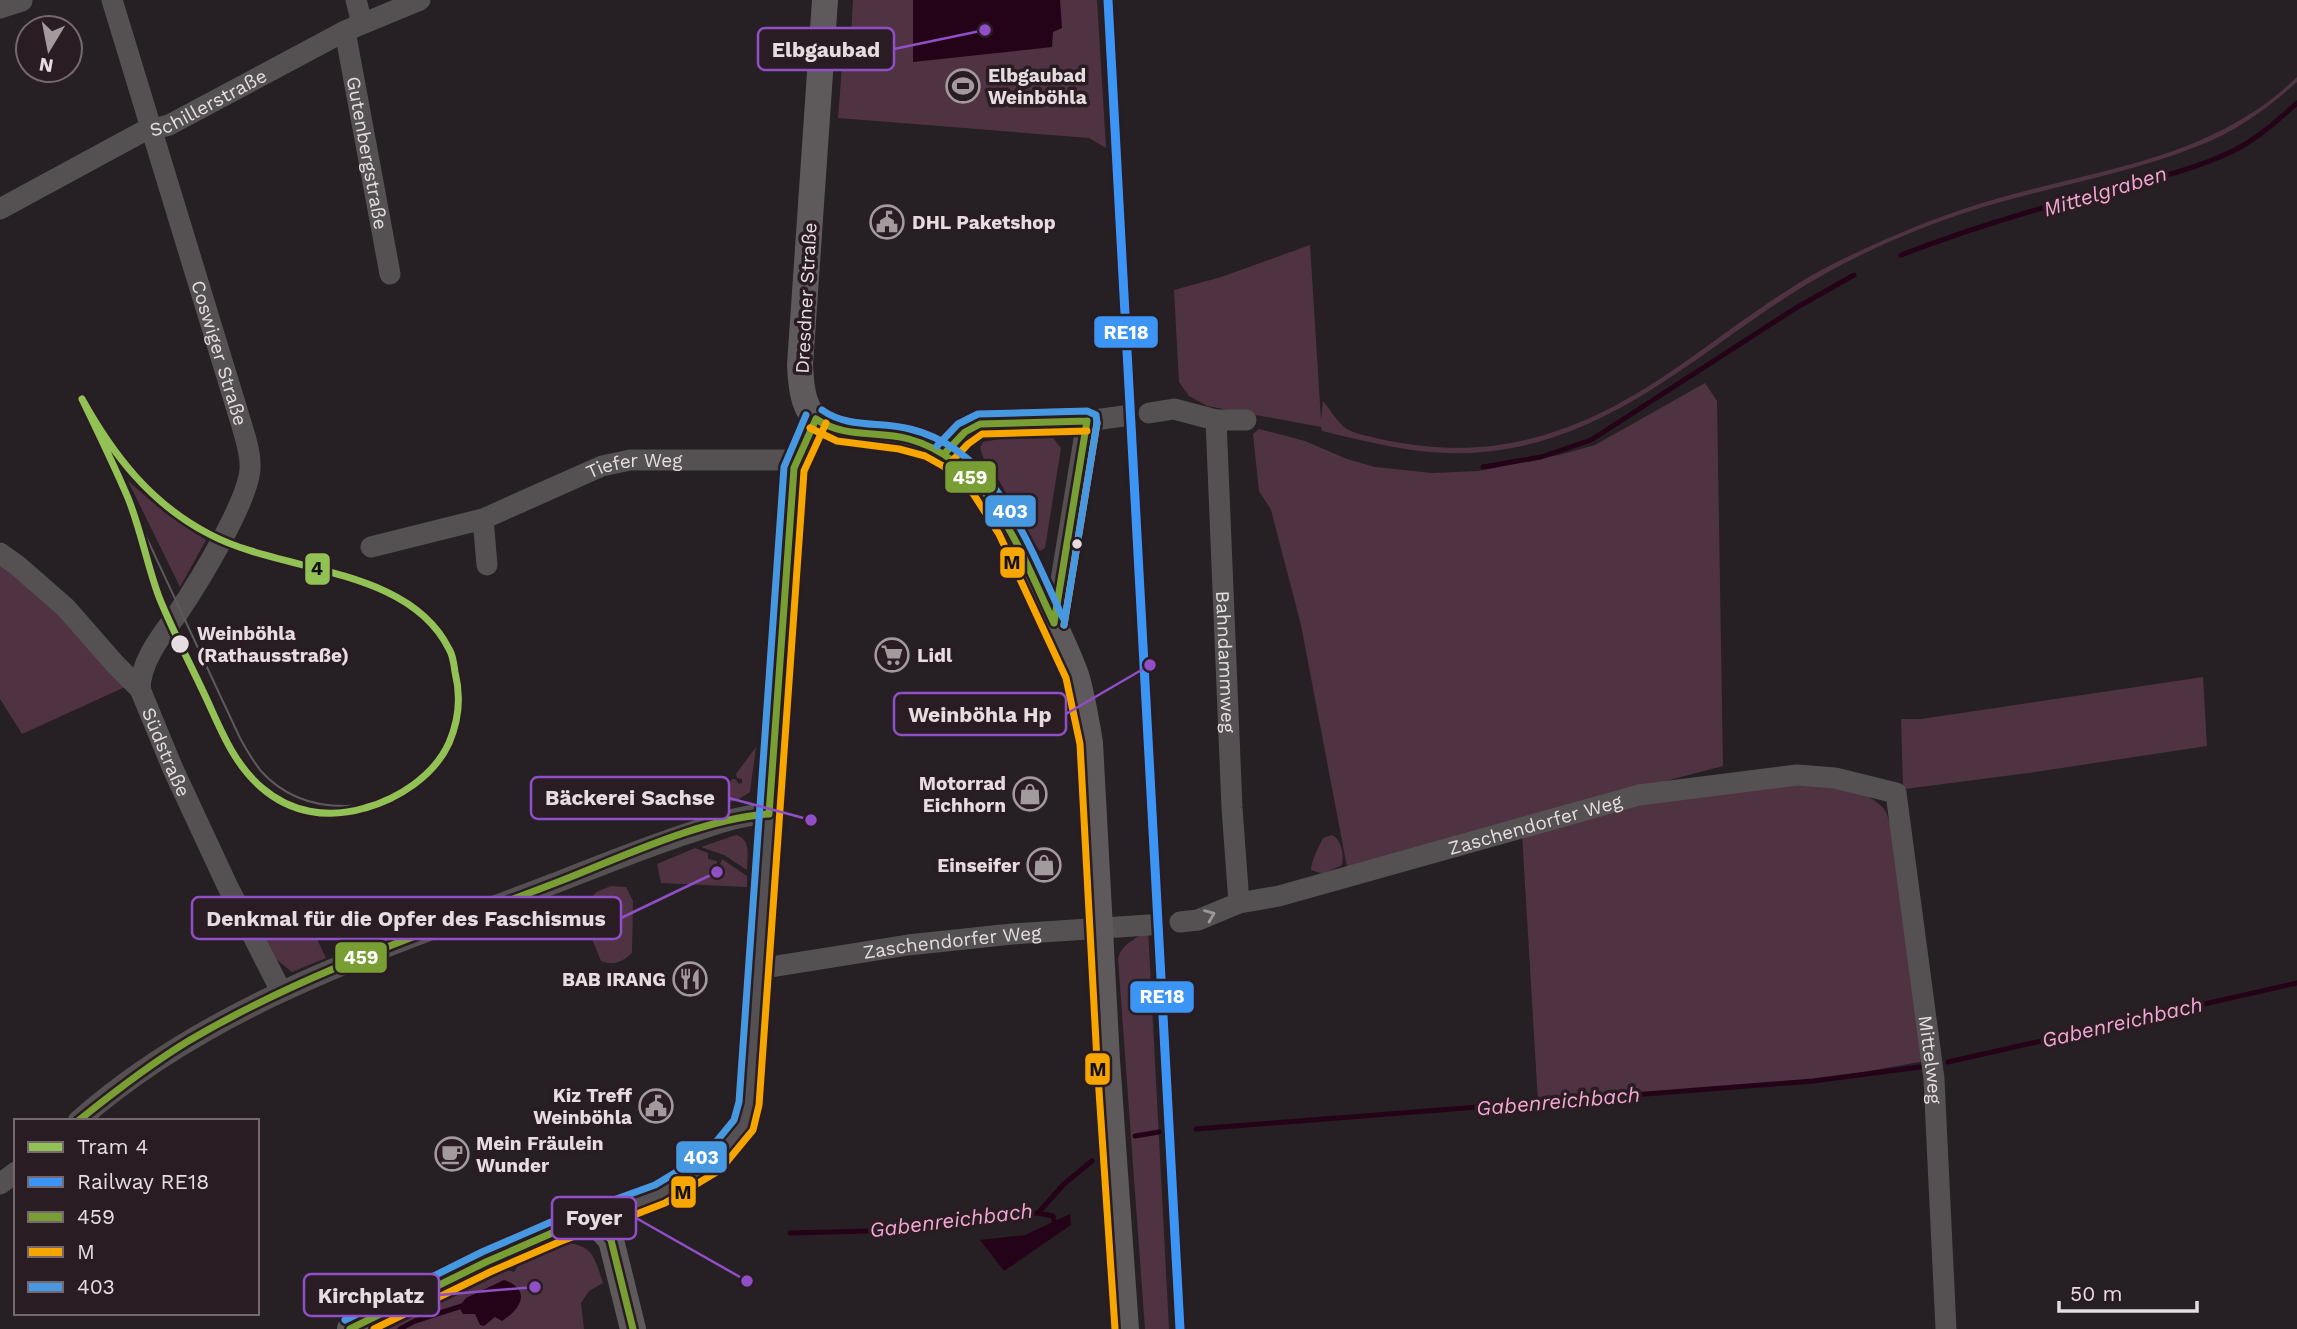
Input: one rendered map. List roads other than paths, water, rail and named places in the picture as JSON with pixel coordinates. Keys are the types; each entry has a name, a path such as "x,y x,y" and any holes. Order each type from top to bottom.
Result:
{"main road":[{"name":"Dresdner Straße","path":"816,419 802,393 800,365 825,0"},
{"path":"816,419 831,429 909,439 944,453 964,467 991,501 1054,624 1076,675 1090,743 1099,926 1126,1329"},
{"path":"350,1329 485,1262 579,1223 601,1229 611,1240 633,1329"}],"street":[{"name":"Coswiger Straße","path":"112,0 248,446 250,470 242,500 226,530 146,662 140,677 140,689"},
{"name":"Gutenbergstraße","path":"356,0 354,27 390,274"},
{"name":"Schillerstraße","path":"0,209 142,132 169,125 354,27 420,0"},
{"path":"0,8 22,1"},
{"path":"1149,412 1174,409 1216,420 1246,420"},
{"path":"944,453 954,442 980,424 1087,421 1124,416"},
{"path":"589,1224 612,1212 660,1194 713,1162 744,1125 750,1104 791,494 796,460 816,419"},
{"name":"Bahndammweg","path":"1216,420 1231,794 1240,903"},
{"path":"1054,624 1087,421"},
{"name":"Tiefer Weg","path":"371,547 483,519 602,466 630,460 796,460"},
{"path":"483,519 487,565"},
{"name":"Südstraße","path":"0,553 66,608 140,689 226,885 282,990"},
{"name":"Zaschendorfer Weg","path":"1180,922 1198,920 1240,903 1303,890 1639,795 1797,775 1847,781 1896,793"},
{"name":"Mittelweg","path":"1896,793 1934,1079 1947,1329"},
{"path":"80,1119 128,1080 186,1041 282,990 677,837 744,814 769,814"},
{"name":"Zaschendorfer Weg","path":"758,969 908,945 1099,926 1149,925"}],"waterway":[{"name":"Mittelgraben","path":"1901,255 2009,218 2175,173 2214,159 2250,141 2297,103"},
{"name":"Mittelgraben","path":"1483,467 1541,457 1591,440 1796,308 1854,275"},
{"name":"Gabenreichbach","path":"1948,1062 2297,983"},
{"name":"Gabenreichbach","path":"1196,1129 1813,1081 1920,1067"},
{"name":"Gabenreichbach","path":"1135,1136 1159,1132"},
{"name":"Gabenreichbach","path":"790,1233 908,1230 1038,1213 1064,1184 1092,1161"},
{"path":"1038,1213 1053,1216 1054,1221"},
{"name":"Gabenreichbach","path":"400,1329 415,1321 465,1305"}],"tram line":[{"name":"4","path":"82,399 107,440 135,476 188,522 238,547 374,586 404,602 430,622 451,654 458,699 457,717 449,743 425,776 390,799 365,808 337,813 310,812 285,803 253,779 224,737 170,623 159,597 128,498 82,399"},
{"path":"129,500 240,738 261,771 287,792 317,803 349,806 383,802"}],"rail line":[{"name":"RE18","path":"1108,0 1180,1329"}],"place":[{"name":"Elbgaubad","path":"985,30"},
{"name":"Elbgaubad Weinböhla","path":"963,86"},
{"name":"DHL Paketshop","path":"887,222"},
{"name":"Weinböhla (Rathausstraße)","path":"180,644"},
{"name":"Lidl","path":"892,655"},
{"name":"Weinböhla Hp","path":"1150,665"},
{"name":"Motorrad Eichhorn","path":"1030,794"},
{"name":"Bäckerei Sachse","path":"811,820"},
{"name":"Einseifer","path":"1044,865"},
{"name":"Denkmal für die Opfer des Faschismus","path":"717,872"},
{"name":"BAB IRANG","path":"690,979"},
{"name":"Kiz Treff Weinböhla","path":"656,1106"},
{"name":"Mein Fräulein Wunder","path":"452,1154"},
{"name":"Foyer","path":"747,1281"},
{"name":"Kirchplatz","path":"535,1287"}]}
